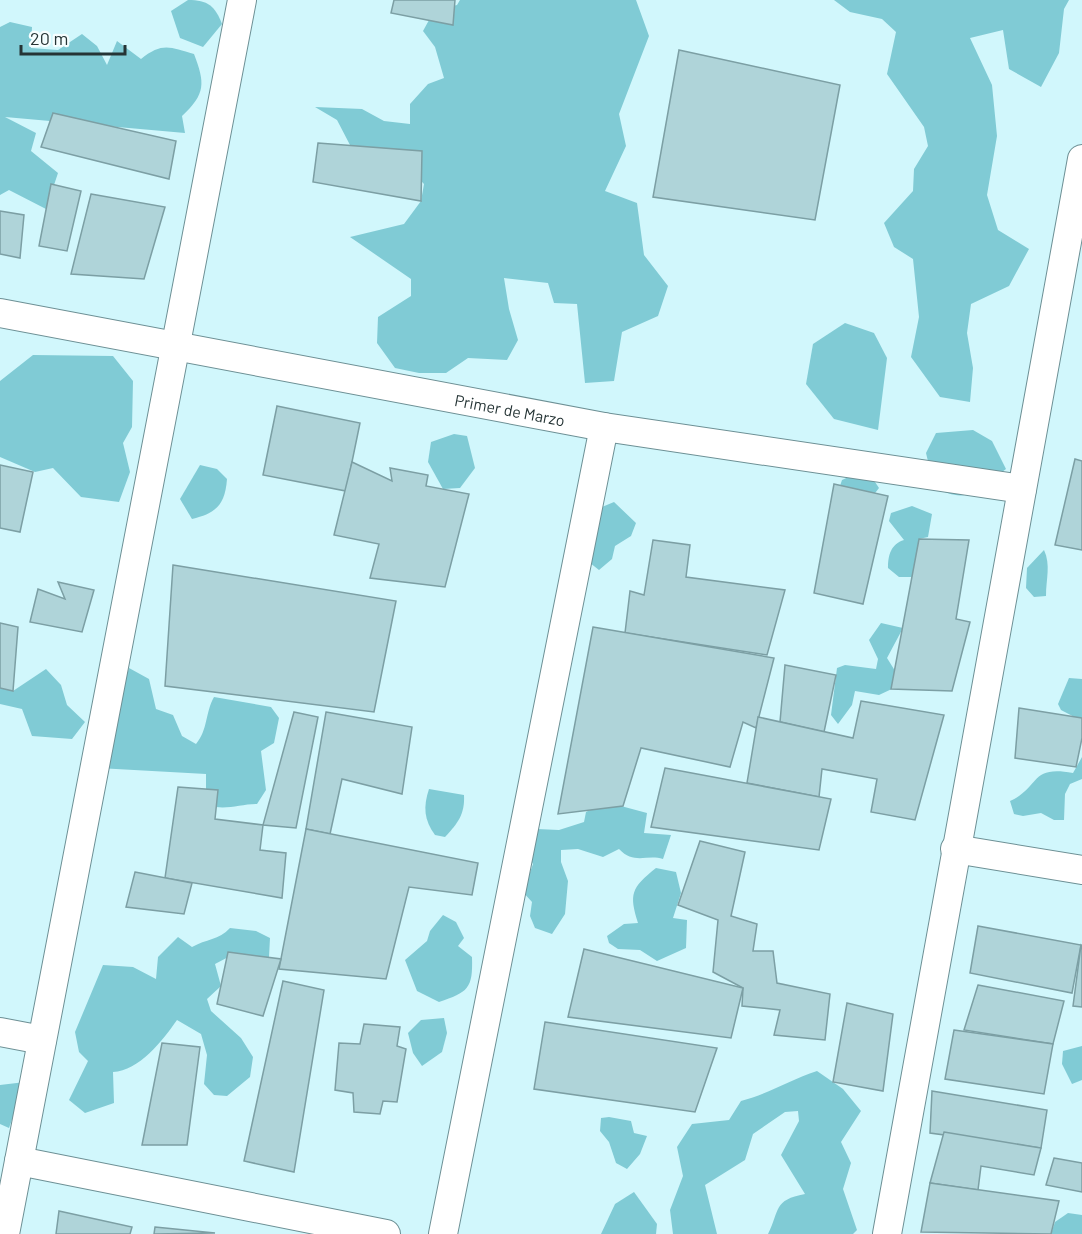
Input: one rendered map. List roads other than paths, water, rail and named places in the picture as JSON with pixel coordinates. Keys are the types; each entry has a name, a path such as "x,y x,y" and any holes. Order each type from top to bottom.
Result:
{"street":[{"path":"5,1234 242,0"},
{"path":"887,1234 955,849 1082,159"},
{"name":"Primer de Marzo","path":"0,313 176,344 604,427 1022,489"},
{"path":"443,1234 604,427"},
{"path":"955,849 1082,870"},
{"path":"0,1032 42,1040"},
{"path":"19,1161 386,1234"}]}
